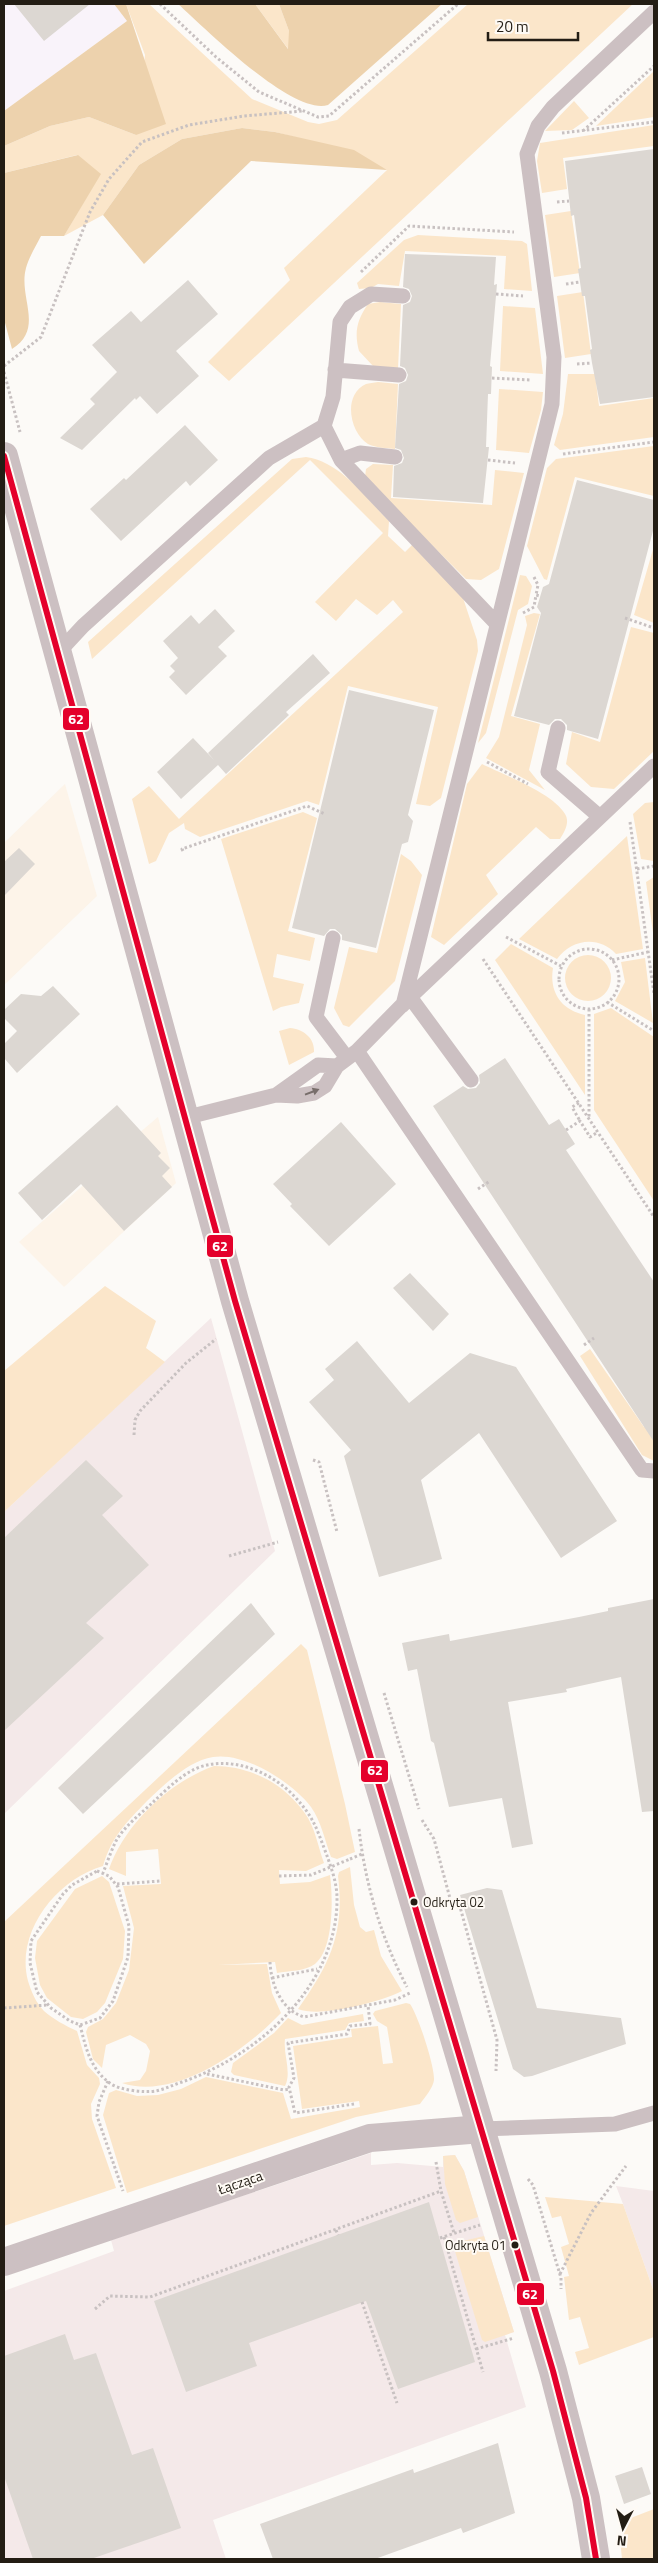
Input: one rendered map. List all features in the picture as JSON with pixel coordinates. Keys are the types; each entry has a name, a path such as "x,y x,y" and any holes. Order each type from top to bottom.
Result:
{"street":[{"path":"4,456 184,1118 330,1621 565,2414 586,2498 596,2559"},
{"name":"Łącząca","path":"4,2262 370,2138 482,2129"}],"lane":[{"path":"407,1001 496,623 552,404 554,357 527,154 538,126 553,106 654,12"},
{"path":"403,296 371,294 350,307 340,322 332,397 324,426 341,460 496,623"},
{"path":"335,370 399,375"},
{"path":"57,654 83,626 269,458 324,426"},
{"path":"341,460 360,453 395,457"},
{"path":"558,728 548,772 600,817"},
{"path":"184,1118 276,1095 297,1096 314,1094 325,1086 347,1058 654,766"},
{"path":"333,938 316,1017 642,1470 654,1471"},
{"path":"407,1001 471,1080"},
{"path":"276,1095 318,1065 347,1058"},
{"path":"482,2129 615,2124 654,2113"}],"path":[{"path":"160,4 216,57 259,92 318,117 329,116 458,4"},
{"path":"583,132 654,66"},
{"path":"4,366 42,337 90,212 109,179 142,142 189,125 244,116 303,111"},
{"path":"534,136 583,132 654,122"},
{"path":"355,278 409,226 537,233"},
{"path":"496,294 506,295"},
{"path":"4,372 22,436"},
{"path":"492,378 503,378"},
{"path":"539,458 654,442"},
{"path":"488,460 498,461"},
{"path":"536,595 538,585"},
{"path":"625,618 654,628"},
{"path":"183,851 182,848 307,806 325,814"},
{"path":"630,820 654,994"},
{"path":"636,869 654,866"},
{"path":"486,926 561,966"},
{"path":"470,941 654,1217"},
{"path":"584,949 604,953 612,960 618,972 618,982 614,995 607,1002 588,1008 575,1006 562,993 558,973 566,957 584,949"},
{"path":"612,960 654,953"},
{"path":"607,1002 654,1031"},
{"path":"588,1008 590,1120"},
{"path":"579,1103 572,1108 590,1137 598,1132"},
{"path":"566,1130 580,1121"},
{"path":"134,1435 135,1420 140,1411 186,1364 222,1334"},
{"path":"229,1556 281,1542"},
{"path":"80,2025 88,2056 95,2068 113,2085 155,2091 206,2074 262,2038 291,2011 313,1982 317,1969 326,1956 335,1921 337,1896 331,1867 312,1815 289,1791 261,1772 233,1764 213,1763 186,1775 166,1790 132,1822 116,1841 103,1873"},
{"path":"279,1876 312,1875 362,1854"},
{"path":"97,1871 109,1876 116,1884 129,1926 128,1957 113,2001 100,2018 80,2025 70,2021 48,2005 37,1992 30,1963 31,1941 63,1894 72,1885 97,1871"},
{"path":"116,1884 161,1881"},
{"path":"270,1962 277,1994 291,2011 304,2017 315,2017 395,2000 410,1993"},
{"path":"272,1978 317,1969"},
{"path":"4,2008 48,2005"},
{"path":"354,2104 295,2113 290,2089 294,2078 288,2043 347,2034 350,2026 370,2024 368,2006"},
{"path":"206,2074 284,2090 290,2089"},
{"path":"108,2081 99,2102 97,2116 126,2199"},
{"path":"436,2160 441,2191 454,2234"},
{"path":"560,2274 591,2213 626,2166"},
{"path":"95,2309 110,2296 150,2297 441,2191"},
{"path":"483,2372 442,2238 486,2224"},
{"path":"336,2230 338,2235"},
{"path":"362,2302 397,2403"},
{"path":"476,2349 519,2336"}],"shaded area":[{"path":"4,4 114,4 127,21 4,111"},
{"path":"114,4 126,4 166,124 136,135 89,117 50,126 4,146 4,111 127,21"},
{"path":"126,4 149,4 252,99 308,122 319,124 337,120 468,4 633,4 229,381 208,362 290,280 284,268 387,170 326,145 275,132 242,128 182,139 139,165 103,215 64,236 100,174 77,155 4,173 4,146 50,126 89,117 136,135 145,55"},
{"path":"178,4 255,4 288,49 289,31 279,4 442,4 328,105 312,105 293,97 250,68"},
{"path":"255,4 279,4 289,31 289,50"},
{"path":"654,71 654,117 596,126"},
{"path":"574,101 589,118 572,130 545,131"},
{"path":"654,125 654,146 563,158 567,189 542,193 537,161 540,143"},
{"path":"242,128 275,132 354,150 387,170 251,161 144,264 103,215 139,165 182,139"},
{"path":"78,155 101,174 64,236 41,236 29,260 24,279 29,322 27,332 22,341 12,349 4,319 4,173"},
{"path":"571,211 580,273 554,277 545,215"},
{"path":"418,235 522,241 527,244 532,291 504,289 506,256 405,251 399,286 378,284 371,288 359,289 357,283 404,240"},
{"path":"583,292 591,354 565,358 557,296"},
{"path":"380,302 401,304 398,369 373,366 359,351 357,332 361,315 368,304"},
{"path":"503,306 535,308 543,374 500,371"},
{"path":"568,374 595,374 599,406 654,398 654,437 560,450 554,445 563,414"},
{"path":"378,382 398,384 395,449 368,444 357,432 353,423 351,405 358,389 366,384"},
{"path":"499,389 543,392 541,410 529,453 496,450"},
{"path":"654,446 654,496 575,477 547,580 544,579 527,546 547,468 556,459"},
{"path":"306,457 319,460 352,482 389,521 388,536 405,552 412,545 463,598 477,640 478,651 441,798 430,806 416,804 438,707 348,686 319,805 307,801 200,837 185,829 184,823 169,833 156,861 149,864 132,799 149,786 179,819 403,612 393,600 377,615 356,599 336,621 315,602 383,533 310,460 92,659 88,642 292,459"},
{"path":"373,464 393,465 391,498 492,505 495,470 524,473 499,569 481,580 466,579 368,482 365,477 366,469"},
{"path":"654,546 654,623 634,615"},
{"path":"520,575 526,576 532,586 528,604 518,610 486,733 478,743"},
{"path":"534,613 540,614 511,716 540,724 529,770 545,790 486,758 499,737 527,625 525,616"},
{"path":"631,627 654,633 654,751 614,789 591,787 566,764 572,732 600,742"},
{"path":"482,764 527,785 550,799 565,814 567,823 560,839 550,839 536,827 486,875 498,894 444,945 431,937 467,784"},
{"path":"65,784 97,896 4,985 4,843"},
{"path":"654,802 654,861 641,859 633,814 645,803"},
{"path":"303,812 317,818 288,931 315,938 310,961 277,954 273,977 304,984 299,1003 273,1011 221,839"},
{"path":"627,836 643,949 616,954 602,944 585,942 570,947 557,959 519,939"},
{"path":"401,854 411,861 422,875 395,981 349,1027 343,1025 334,1008 349,947 377,953"},
{"path":"654,877 654,940 646,882"},
{"path":"511,944 553,968 553,985 558,999 569,1009 585,1015 585,1095 495,960"},
{"path":"583,955 593,955 607,965 611,978 607,991 601,997 593,1001 583,1001 569,991 565,983 565,973 575,959"},
{"path":"645,958 653,1023 615,1001 625,982 621,962"},
{"path":"611,1008 654,1037 654,1201 594,1110 594,1014"},
{"path":"290,1028 304,1032 307,1035 312,1042 314,1052 289,1065 279,1031"},
{"path":"158,1117 176,1183 64,1287 19,1242"},
{"path":"105,1286 156,1321 146,1348 165,1362 4,1512 4,1371"},
{"path":"211,1318 275,1551 4,1814 4,1512"},
{"path":"590,1349 644,1427 654,1422 654,1461 642,1455 580,1356"},
{"path":"301,1644 307,1650 355,1852 337,1859 331,1857 320,1825 311,1807 303,1797 280,1779 253,1764 239,1759 213,1757 204,1759 186,1768 161,1788 120,1830 103,1866 86,1873 56,1895 43,1910 28,1944 26,1963 28,1981 34,1997 44,2011 51,2017 77,2031 87,2065 99,2078 100,2084 91,2104 92,2119 116,2188 4,2226 4,1922"},
{"path":"214,1766 240,1769 265,1778 296,1802 308,1818 314,1830 324,1863 306,1871 279,1870 280,1884 310,1882 330,1875 332,1909 326,1947 315,1964 297,1970 277,1973 275,1962 218,1965 267,1964 272,1993 281,2013 249,2042 229,2056 208,2069 186,2079 164,2085 143,2087 122,2083 140,2080 146,2071 150,2051 146,2044 130,2035 106,2045 102,2068 93,2059 86,2032 88,2027 103,2019 116,2003 129,1970 134,1928 123,1886 161,1884 158,1849 126,1852 126,1876 109,1869 116,1852 126,1836 151,1807 181,1783 197,1773"},
{"path":"350,1867 354,1905 360,1927 366,1932 374,1930 381,1956 402,1991 380,2000 350,2008 321,2012 298,2009 319,1977 333,1947 339,1914 338,1876 339,1872"},
{"path":"102,1876 109,1882 125,1931 123,1959 105,2003 97,2012 83,2019 71,2017 47,1998 40,1985 35,1958 37,1941 75,1889"},
{"path":"406,2003 410,2004 421,2029 434,2073 432,2086 420,2104 356,2117 127,2193 103,2115 109,2093 116,2090 137,2096 158,2095 181,2089 206,2077 283,2093 291,2119 360,2107 359,2101 302,2109 293,2046 352,2037 351,2029 378,2026 383,2064 393,2063 387,2027 377,2021 373,2014 375,2011"},
{"path":"363,2014 364,2021 349,2023 345,2030 285,2039 288,2075 285,2086 234,2075 231,2072 233,2063 274,2033 288,2018 302,2025"},
{"path":"371,2153 371,2165 397,2163 443,2167 443,2156 455,2155 464,2171 514,2332 505,2335 526,2407 213,2520 226,2559 4,2559 4,2291 114,2251 111,2240"},
{"path":"455,2155 464,2171 478,2217 460,2223 456,2220 445,2184 443,2156"},
{"path":"616,2186 654,2191 654,2292 623,2204"},
{"path":"545,2197 623,2204 654,2292 654,2337 579,2365 575,2352 589,2348 580,2317 569,2320 564,2277 569,2276 561,2247 569,2244 561,2216 552,2218"},
{"path":"484,2236 514,2332 485,2342 482,2340 454,2248 463,2241"},
{"path":"654,2509 654,2559 622,2559 620,2539 623,2521"}],"building":[{"path":"14,4 90,4 44,41"},
{"path":"654,149 654,397 600,404 590,350 592,349 585,296 582,296 578,269 581,268 574,215 571,216 565,161"},
{"path":"405,254 496,257 494,285 497,284 490,366 492,367 491,394 488,394 486,447 489,447 483,503 393,497 394,466 402,463 404,458 401,450 395,448 399,384 406,381 408,375 405,368 400,366 403,305 410,302 412,296 409,289 403,287"},
{"path":"188,280 218,314 176,351 199,376 157,414 140,396 136,400 135,398 82,450 60,438 95,404 90,399 117,372 92,345 131,311 141,322"},
{"path":"185,425 218,460 190,486 186,481 121,541 90,509 124,478 126,480"},
{"path":"577,480 654,500 654,527 598,739 567,730 567,725 561,719 555,719 549,725 514,716 541,613 537,607 543,587 549,584"},
{"path":"215,609 235,631 218,647 227,656 186,695 169,677 175,671 170,666 178,658 163,641 191,615 199,624"},
{"path":"313,654 330,673 286,712 289,715 226,774 218,765 181,799 157,772 193,738 214,760 208,753"},
{"path":"349,690 434,710 408,815 413,821 408,842 402,844 376,948 342,940 342,935 335,929 330,929 324,936 292,928"},
{"path":"19,848 35,864 4,896 4,862"},
{"path":"53,986 80,1014 17,1073 4,1058 4,1044 17,1031 4,1018 4,1010 21,994 41,996"},
{"path":"505,1058 549,1125 559,1119 575,1144 566,1150 654,1282 654,1442 433,1106 463,1086 468,1089 476,1088 480,1083 479,1075"},
{"path":"117,1105 161,1153 158,1156 170,1168 162,1176 172,1187 124,1231 81,1184 42,1220 18,1193"},
{"path":"341,1122 396,1184 329,1246 290,1206 292,1204 273,1184"},
{"path":"410,1273 449,1314 433,1331 393,1288"},
{"path":"357,1341 409,1403 470,1353 516,1367 617,1521 561,1558 479,1433 421,1480 442,1559 379,1577 344,1456 351,1450 309,1402 334,1380 325,1369"},
{"path":"86,1460 123,1496 102,1515 149,1565 86,1623 104,1638 4,1731 4,1538"},
{"path":"654,1599 654,1811 642,1812 621,1677 566,1689 567,1692 508,1702 533,1844 512,1848 502,1798 449,1807 434,1743 431,1741 417,1669 408,1671 402,1643 449,1634 450,1641 579,1617 608,1611 608,1608"},
{"path":"251,1603 275,1634 83,1814 58,1788"},
{"path":"487,1888 502,1890 537,2008 621,2018 626,2044 532,2076 524,2077 513,2069 460,1895"},
{"path":"429,2202 475,2362 398,2389 366,2301 249,2343 257,2366 186,2392 154,2301"},
{"path":"65,2334 74,2360 96,2353 132,2455 153,2448 181,2528 91,2559 33,2559 4,2476 4,2356"},
{"path":"498,2443 515,2513 463,2533 461,2528 375,2559 273,2559 260,2524 413,2469 414,2473"},
{"path":"642,2467 651,2494 624,2504 615,2476"}],"transit line":[{"name":"62","path":"4,456 235,1301 553,2371 586,2498 596,2559"}],"place":[{"name":"Odkryta 02","path":"414,1902"},
{"name":"Odkryta 01","path":"515,2245"}]}
